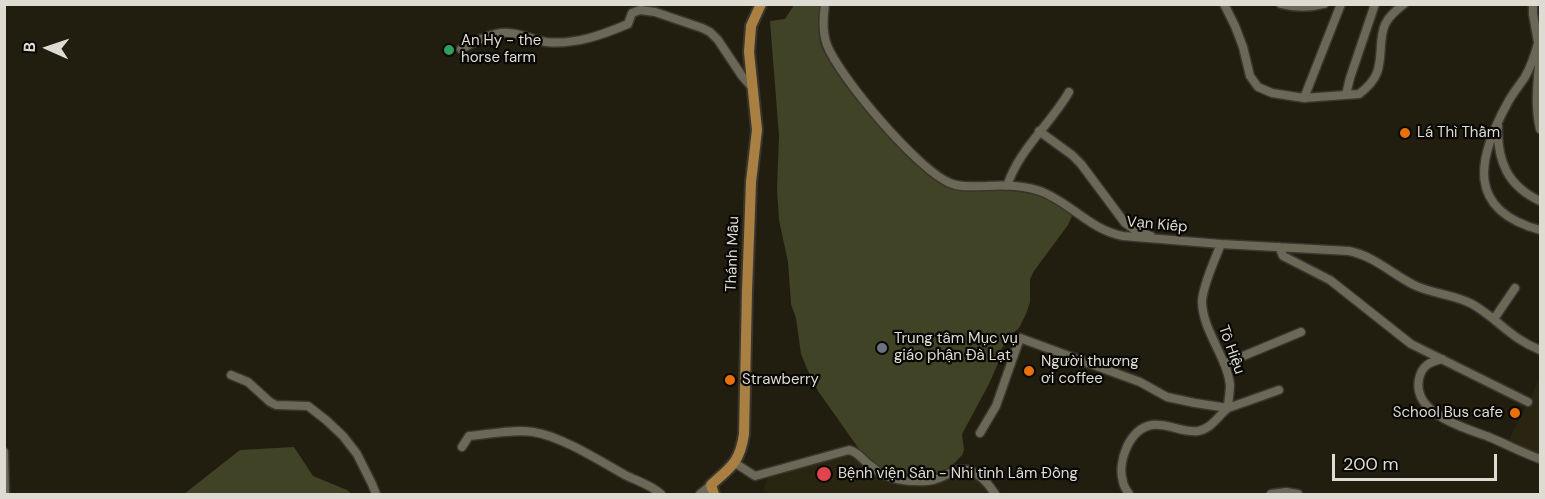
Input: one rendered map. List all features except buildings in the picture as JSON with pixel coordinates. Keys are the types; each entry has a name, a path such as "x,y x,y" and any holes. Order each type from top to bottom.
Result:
{"main road":[{"name":"Thánh Mẫu","path":"735,463 742,450 746,409 746,302 751,182 757,130 748,52 751,26 761,4"},
{"path":"712,490 735,463"}],"street":[{"name":"Vạn Kiếp","path":"825,4 824,35 835,62 866,103 909,151 939,178 951,184 1024,187 1042,192 1107,232 1123,236 1357,253 1373,259 1414,285 1473,304 1516,338 1540,350"},
{"path":"1224,4 1236,26 1250,76 1258,87 1272,93 1304,98 1359,94 1373,82 1377,74 1384,27 1390,16 1404,4"},
{"path":"1281,4 1306,8 1324,4"},
{"path":"1304,98 1341,4"},
{"path":"1346,95 1375,4"},
{"path":"1533,4 1540,54 1537,98 1540,129"},
{"path":"461,49 485,37 507,32 547,42 576,41 600,36 628,24 632,13 640,10 655,12 710,32 751,86"},
{"path":"1538,43 1533,62 1508,101 1489,142 1484,169 1488,195 1492,202 1509,217 1540,230"},
{"path":"1007,186 1023,154 1069,92"},
{"path":"1499,119 1498,142 1506,171 1516,185 1540,201"},
{"path":"1039,131 1081,164 1125,223 1135,230 1157,238"},
{"name":"Tô Hiệu","path":"1221,244 1202,303 1207,324 1230,384 1228,408"},
{"path":"1279,247 1283,256 1330,280 1411,344 1429,355 1443,359 1528,402"},
{"path":"1494,319 1515,288"},
{"path":"1224,364 1301,332"},
{"path":"980,433 996,406 1020,338 1140,382 1167,397 1194,404 1228,408"},
{"path":"1443,359 1426,364 1419,378 1420,394 1429,408 1448,421 1540,459"},
{"path":"231,375 248,382 276,405 308,406 326,420 357,454 376,495"},
{"path":"1129,495 1122,481 1121,467 1128,445 1139,432 1155,425 1192,431 1202,430 1228,408 1279,390"},
{"path":"462,447 469,436 534,432 550,436 579,449 645,483 661,495"},
{"path":"735,463 755,476 849,450 857,452 873,469 898,479 927,481 959,470 971,471 982,478 995,495"},
{"path":"4,452 5,495"},
{"path":"700,495 712,490"},
{"path":"1271,495 1286,492 1298,495"}],"shaded area":[{"path":"1540,381 1540,455 1508,442"},
{"name":"Bệnh viện Sản - Nhi tỉnh Lâm Đồng","path":"849,453 855,455 866,468 880,477 922,486 964,473 976,479 989,494 771,494 763,491 769,475"}],"green space":[{"path":"794,5 820,5 821,45 841,79 876,124 933,179 957,190 1033,194 1055,202 1072,216 1030,279 1030,302 1026,314 1019,328 1009,336 1001,350 989,384 962,434 964,450 962,455 950,468 932,476 903,476 877,466 859,449 818,391 801,354 796,318 791,304 788,262 779,220 777,189 779,136 770,21 785,19"},
{"path":"294,447 313,476 352,494 184,494 240,450"}],"place":[{"name":"An Hy - the horse farm","path":"449,50"},
{"name":"Lá Thì Thầm","path":"1405,133"},
{"name":"Trung tâm Mục vụ giáo phận Đà Lạt","path":"882,348"},
{"name":"Người thương ơi coffee","path":"1029,371"},
{"name":"Strawberry","path":"730,380"},
{"name":"School Bus cafe","path":"1515,413"},
{"name":"Bệnh viện Sản - Nhi tỉnh Lâm Đồng","path":"824,474"}]}
